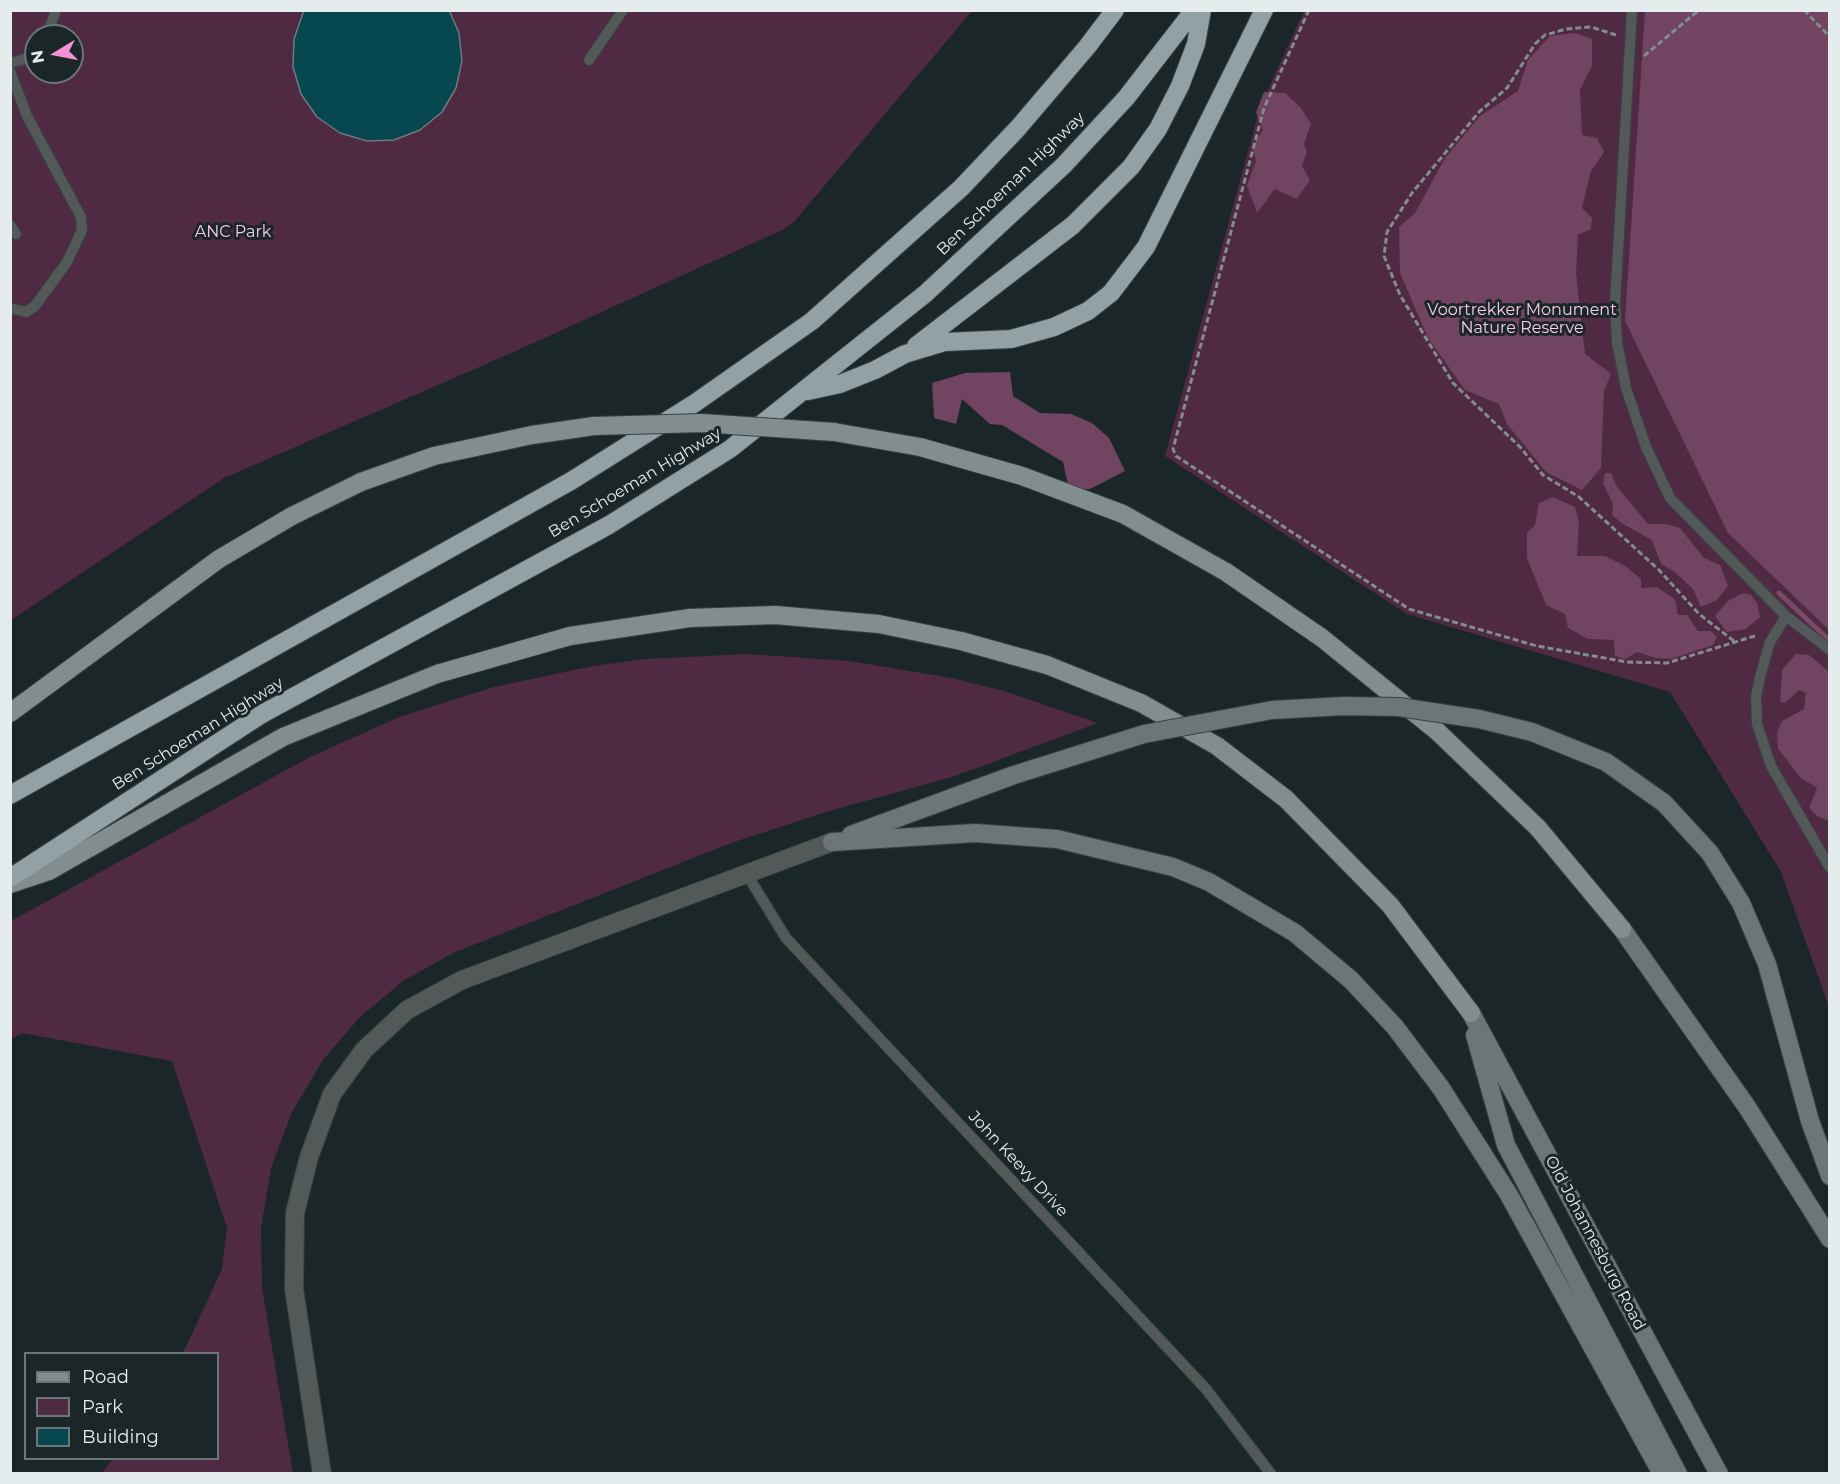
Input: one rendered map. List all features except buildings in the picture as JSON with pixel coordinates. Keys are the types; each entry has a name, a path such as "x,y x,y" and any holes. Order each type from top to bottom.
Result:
{"highway":[{"name":"Ben Schoeman Highway","path":"10,795 571,480 695,403 812,321 961,188 1026,119 1114,10"},
{"name":"Ben Schoeman Highway","path":"10,878 262,714 609,525 730,449 805,392 925,294 1064,165 1126,98 1194,10"},
{"path":"805,392 840,384 875,370 905,354 1073,225 1131,167 1158,129 1180,86 1196,44 1202,10"},
{"path":"905,354 945,342 1025,336 1054,327 1088,311 1111,293 1146,247 1264,10"}],"main road":[{"path":"10,713 219,559 292,516 361,482 434,456 532,435 594,426 702,423 834,432 920,447 1023,476 1123,514 1226,572 1322,638 1438,732 1538,828 1622,928 1747,1107 1830,1239"},
{"path":"10,884 49,871 283,737 437,674 570,636 690,618 775,615 867,623 961,641 1047,664 1141,703 1217,746 1286,800 1390,905 1471,1013 1506,1145 1678,1473"},
{"path":"832,842 1014,775 1144,734 1272,710 1399,707 1479,719 1532,732 1606,762 1664,803 1710,853 1741,903 1767,964 1810,1121 1830,1176"},
{"path":"832,842 975,833 1057,839 1173,867 1209,882 1295,933 1351,980 1395,1027 1441,1088 1509,1195 1662,1473"},
{"name":"Old Johannesburg Road","path":"1471,1013 1719,1473"}],"street":[{"path":"322,1473 294,1289 295,1224 309,1157 332,1094 364,1050 407,1010 462,980 832,842"}],"lane":[{"path":"589,60 622,10"},
{"path":"1632,10 1615,303 1617,342 1626,388 1646,447 1670,498 1786,616 1830,650"},
{"path":"10,71 27,116 81,218 82,230 67,262 35,306 26,312 10,308"},
{"path":"1786,616 1770,642 1756,697 1757,724 1771,766 1830,868"},
{"path":"1810,636 1830,659"},
{"name":"John Keevy Drive","path":"746,873 786,938 1206,1389 1271,1473"}],"path":[{"path":"1309,10 1264,108 1173,449 1176,456 1409,609 1537,646 1628,662 1667,663 1756,634 1770,642"},
{"path":"1628,57 1642,58 1699,10"},
{"path":"1804,10 1830,36"},
{"path":"1630,38 1591,27 1566,29 1545,35 1535,44 1507,88 1479,112 1412,193 1387,232 1384,256 1400,295 1453,383 1520,447 1543,475 1579,497 1659,570 1699,614 1734,641"}],"green space":[{"name":"ANC Park","path":"11,11 972,11 795,221 782,230 507,355 224,478 11,620"},
{"name":"Voortrekker Monument Nature Reserve","path":"1304,11 1829,11 1829,1007 1781,872 1670,692 1407,614 1165,456 1260,107"},
{"path":"1645,11 1829,11 1829,630 1728,533 1625,321"},
{"path":"1575,33 1592,39 1592,66 1580,90 1582,135 1597,138 1604,152 1591,171 1582,208 1592,218 1591,229 1578,235 1576,273 1585,354 1611,374 1604,391 1601,468 1582,490 1546,472 1507,424 1499,404 1465,390 1428,338 1400,273 1399,227 1415,213 1445,158 1480,116 1518,91 1528,60 1550,36"},
{"path":"1264,92 1285,93 1301,108 1311,124 1304,144 1307,152 1302,166 1310,180 1297,199 1275,189 1257,213 1247,185 1256,161 1252,147 1263,130 1256,112"},
{"path":"1010,372 1013,396 1040,413 1071,414 1092,423 1109,438 1125,471 1090,489 1069,489 1063,462 1002,425 990,424 962,399 956,424 934,418 932,383 965,373"},
{"path":"1605,473 1611,473 1617,487 1648,524 1666,524 1680,528 1704,558 1720,565 1728,586 1717,600 1701,607 1693,589 1675,572 1661,564 1652,540 1623,524 1612,515 1613,504 1603,483"},
{"path":"1553,497 1575,507 1579,522 1577,556 1605,556 1625,566 1641,579 1641,588 1657,587 1675,599 1678,615 1687,615 1698,631 1711,631 1717,637 1713,645 1671,659 1656,658 1637,652 1625,659 1615,656 1614,640 1588,639 1568,628 1565,614 1546,605 1527,558 1527,533 1535,525 1539,503"},
{"path":"1743,593 1751,595 1757,603 1760,617 1746,629 1727,632 1715,616 1728,601"},
{"path":"747,654 850,661 951,678 1001,690 1098,723 952,777 829,811 731,843 453,953 403,981 360,1017 323,1060 292,1112 271,1168 261,1228 262,1288 293,1473 102,1473 112,1460 219,1460 219,1352 183,1352 222,1269 227,1228 172,1061 22,1033 11,1039 11,921 308,758 399,717 494,687 593,666 645,659"},
{"path":"1796,654 1809,655 1829,672 1829,821 1817,816 1809,808 1817,788 1801,778 1778,749 1777,732 1782,721 1804,709 1806,693 1799,690 1785,703 1780,702 1782,670"}],"waterway":[{"path":"1779,593 1830,641"}]}
